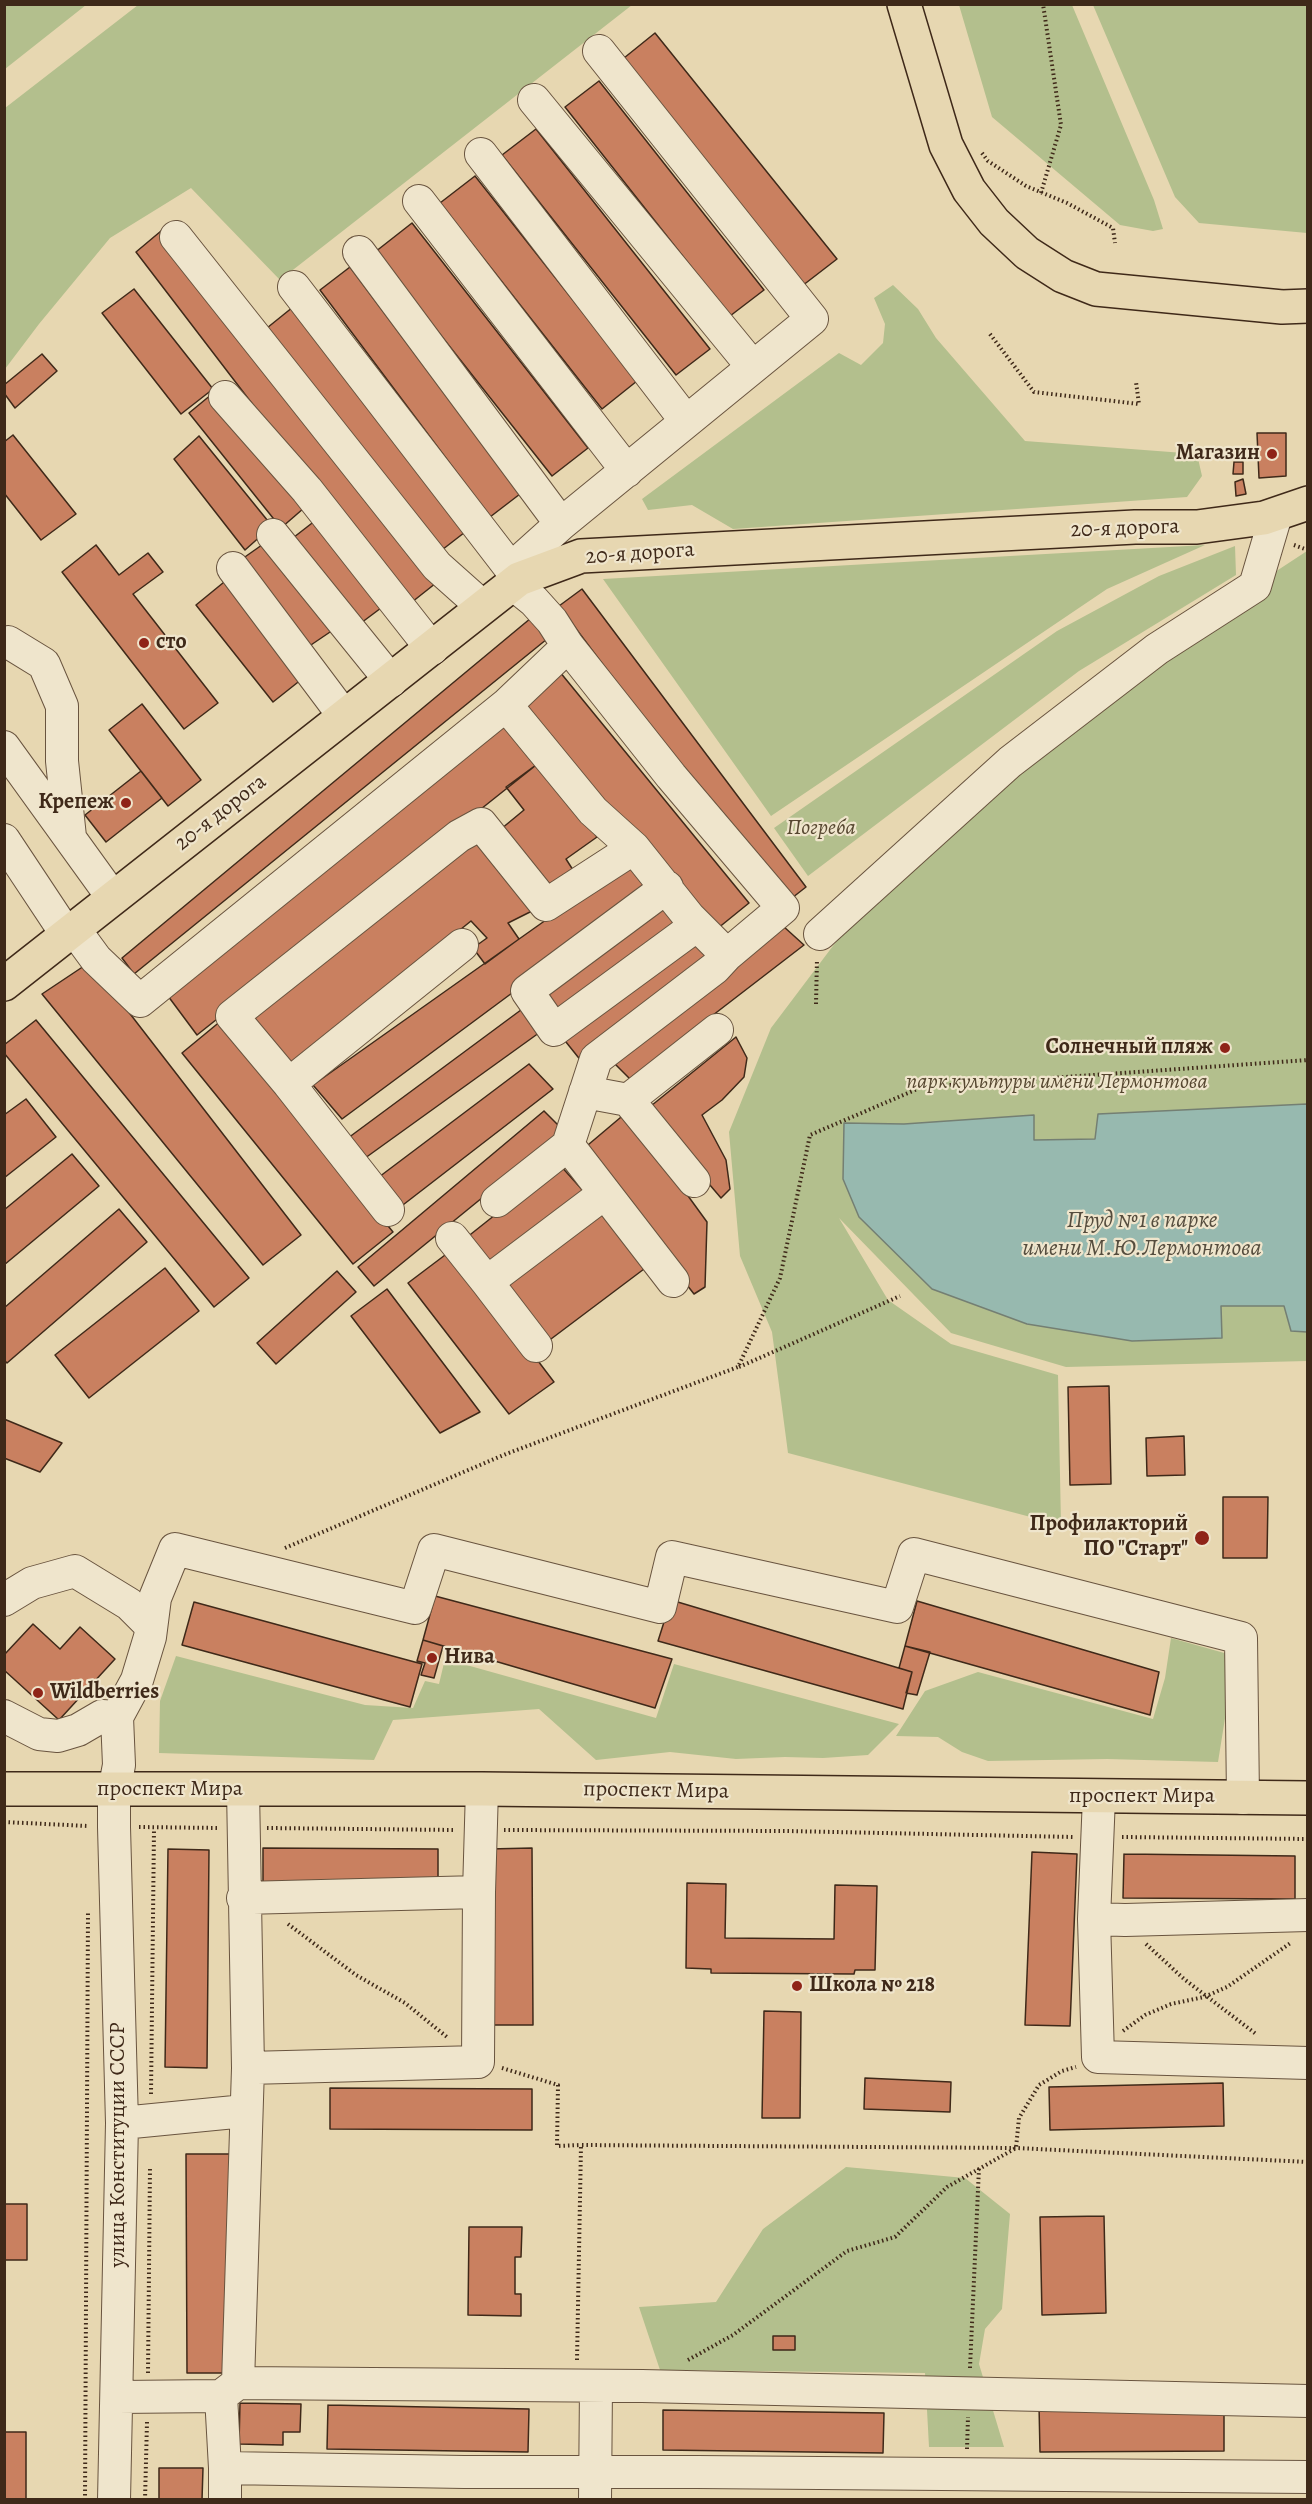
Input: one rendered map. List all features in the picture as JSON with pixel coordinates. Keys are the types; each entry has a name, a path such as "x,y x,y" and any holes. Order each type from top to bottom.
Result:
{"main road":[{"path":"904,4 946,145 969,190 994,222 1027,253 1063,276 1096,289 1299,309"},
{"name":"20-я дорога","path":"4,984 432,649 483,607 514,577 582,556 1135,527 1197,527 1276,515 1308,503"},
{"name":"проспект Мира","path":"4,1789 114,1791 482,1789 1308,1798"}],"street":[{"path":"514,577 561,524 812,319 599,51"},
{"path":"534,99 752,366"},
{"path":"481,154 686,421"},
{"path":"419,201 627,471"},
{"path":"176,237 436,566 483,607"},
{"path":"359,252 561,524"},
{"path":"294,287 514,577 552,621 568,646 671,776 783,908 727,955 715,968 596,1059 568,1145 497,1201"},
{"path":"225,397 306,490 432,649"},
{"path":"820,934 1010,762 1158,650 1255,586 1276,515"},
{"path":"273,535 391,681"},
{"path":"233,568 344,716"},
{"path":"4,644 8,642 44,664 62,706 63,760 70,837"},
{"path":"4,840 70,932 140,1000 506,705 568,646"},
{"path":"506,705 593,811 633,848 697,925 727,955"},
{"path":"4,747 113,898"},
{"path":"388,1210 289,1084 232,1016 459,836 481,824 546,905 633,848"},
{"path":"667,887 527,991 554,1030 697,925"},
{"path":"289,1084 462,945"},
{"path":"628,1100 717,1030"},
{"path":"585,1092 628,1100 694,1181"},
{"path":"568,1145 673,1281"},
{"path":"486,1282 604,1192"},
{"path":"452,1238 536,1347"},
{"path":"4,1716 39,1734 58,1736 78,1730 102,1716 117,1717 137,1680 151,1626 155,1598 176,1549 415,1608 434,1550 660,1607 672,1557 897,1606 914,1554 1241,1638 1243,1798"},
{"path":"4,1600 32,1583 75,1571 129,1604 151,1626"},
{"name":"улица Конституции СССР","path":"114,2499 118,2397 122,2123 114,1791 119,1765 117,1717"},
{"path":"225,2499 229,2389 248,2068 251,1898 243,1828 243,1789"},
{"path":"248,2068 478,2062 482,1789"},
{"path":"1099,1797 1094,1919 1101,2057 1296,2062"},
{"path":"251,1898 479,1892"},
{"path":"1094,1919 1303,1926"},
{"path":"122,2123 245,2111"},
{"path":"586,2387 595,2486"},
{"path":"118,2397 229,2389 586,2387 969,2392 1308,2401"},
{"path":"225,2468 463,2486 866,2486 966,2474 1096,2487 1308,2477"}],"path":[{"path":"1041,193 1061,125 1043,4"},
{"path":"976,145 988,161 1026,186 1067,203 1113,228 1115,243"},
{"path":"990,334 1034,392 1139,404 1136,382"},
{"path":"816,1004 816,968 820,934"},
{"path":"738,1367 780,1278 810,1135 922,1087 1308,1060"},
{"path":"244,1566 506,1454 738,1367 900,1296"},
{"path":"4,1822 88,1827"},
{"path":"131,1827 154,1829 776,1831 1308,1839"},
{"path":"251,1898 356,1975 405,2003 478,2062 558,2085 557,2146 1016,2148 1308,2162"},
{"path":"85,2499 88,1909"},
{"path":"1125,1920 1157,1957 1296,2062"},
{"path":"1016,2148 1019,2118 1039,2085 1062,2071 1101,2057 1124,2031 1145,2015 1227,1987 1256,1969 1303,1926"},
{"path":"581,2145 586,2387"},
{"path":"682,2363 733,2335 848,2251 895,2237 947,2187 1016,2148"},
{"path":"966,2474 979,2168"}],"green space":[{"path":"5,4 86,4 86,5 5,69"},
{"path":"138,5 632,5 280,280 191,188 110,238 5,369 5,108"},
{"path":"959,5 1072,5 1154,200 1163,229 1153,231 1120,225 992,117"},
{"path":"1093,5 1307,5 1307,233 1199,223 1175,197"},
{"path":"893,285 918,309 936,338 1025,441 1197,454 1202,476 1187,497 733,529 692,505 648,510 642,499 839,353 861,365 883,343 885,324 874,298"},
{"path":"1205,545 1107,589 771,816 603,579"},
{"name":"Погреба","path":"1235,546 1236,575 1079,671 808,876 774,828 1057,631 1159,576"},
{"name":"парк культуры имени Лермонтова","path":"1307,551 1307,1361 1066,1367 951,1333 839,1218 888,1300 951,1344 1058,1375 1061,1525 788,1453 772,1332 740,1256 729,1132 771,1028 891,869 1278,570"},
{"path":"1171,1638 1235,1656 1218,1762 1107,1759 988,1761 962,1752 938,1737 896,1736 925,1691 978,1672 1153,1719 1165,1678"},
{"path":"176,1656 365,1705 413,1708 425,1681 439,1684 445,1659 656,1718 674,1664 899,1724 868,1755 823,1758 736,1759 670,1752 596,1760 539,1709 393,1720 374,1760 159,1753 160,1701"},
{"path":"846,2167 965,2178 1010,2214 1002,2309 985,2329 979,2364 1004,2447 929,2447 925,2373 660,2370 639,2307 716,2302 763,2229"}],"water":[{"name":"Пруд №1 в парке имени М.Ю.Лермонтова","path":"1307,1104 1307,1332 1291,1331 1284,1306 1221,1306 1222,1338 1132,1341 1027,1324 932,1289 859,1217 843,1179 844,1123 904,1124 1034,1115 1034,1140 1095,1139 1098,1114"}],"building":[{"path":"655,33 837,259 802,286 624,58"},
{"path":"599,81 764,290 730,316 565,107"},
{"path":"536,129 710,349 676,375 502,155"},
{"path":"475,176 637,381 602,409 440,203"},
{"path":"412,223 588,448 552,476 375,252"},
{"path":"161,231 436,583 407,606 136,252"},
{"path":"350,267 520,494 490,517 320,290"},
{"path":"134,289 213,389 181,414 102,313"},
{"path":"293,307 469,529 438,553 262,332"},
{"path":"42,354 57,371 15,408 4,393 4,385"},
{"path":"212,394 304,508 281,528 189,413"},
{"name":"Магазин","path":"1257,433 1286,433 1286,476 1259,478"},
{"path":"13,435 76,514 41,540 4,493 4,442"},
{"path":"199,436 272,526 245,550 174,459"},
{"path":"1234,462 1243,462 1243,474 1233,474"},
{"path":"1243,479 1246,494 1236,496 1235,482"},
{"path":"316,520 385,605 357,626 289,541"},
{"path":"269,540 333,630 305,649 242,559"},
{"name":"сто","path":"96,545 119,575 148,553 163,572 133,594 218,703 184,729 62,572"},
{"path":"229,578 307,675 273,702 196,605"},
{"path":"582,589 806,887 783,905 559,606"},
{"path":"531,618 547,639 134,974 122,958"},
{"path":"555,666 749,903 712,933 518,696"},
{"path":"142,704 201,780 168,806 109,730"},
{"path":"505,726 540,762 197,1035 168,996"},
{"path":"540,762 560,785 597,837 566,859 573,870 548,885 501,829 524,810 506,787"},
{"path":"141,771 162,798 106,842 85,815"},
{"path":"473,835 532,911 508,923 519,939 485,964 473,948 487,938 471,921 287,1069 245,1018"},
{"path":"632,859 651,890 342,1119 313,1085"},
{"path":"665,904 683,929 555,1022 538,996"},
{"path":"783,926 804,945 630,1079 608,1057"},
{"path":"697,935 716,959 582,1062 562,1037"},
{"path":"90,962 301,1235 263,1265 42,994"},
{"path":"529,1004 543,1030 361,1161 344,1141"},
{"path":"36,1020 249,1278 214,1307 4,1053 4,1045"},
{"path":"222,1020 393,1232 353,1264 182,1053"},
{"path":"736,1037 747,1058 744,1077 722,1100 702,1115 726,1160 730,1189 721,1198 646,1110"},
{"path":"529,1064 553,1089 399,1208 375,1180"},
{"path":"26,1099 56,1137 4,1178 4,1115"},
{"path":"544,1111 564,1131 374,1286 358,1267"},
{"path":"627,1112 707,1222 705,1287 694,1294 582,1150"},
{"path":"72,1154 99,1186 4,1265 4,1210"},
{"path":"559,1164 586,1194 490,1265 466,1238"},
{"path":"605,1204 648,1266 543,1345 501,1287"},
{"path":"119,1209 147,1242 7,1363 4,1360 4,1308"},
{"path":"453,1249 554,1382 509,1414 408,1283"},
{"path":"165,1268 199,1311 89,1398 55,1355"},
{"path":"337,1271 356,1292 276,1364 257,1343"},
{"path":"387,1289 480,1412 440,1433 351,1316"},
{"path":"1109,1386 1111,1484 1070,1485 1068,1387"},
{"path":"4,1419 62,1443 40,1472 4,1458"},
{"path":"1184,1436 1185,1475 1147,1476 1146,1438"},
{"path":"1223,1497 1268,1497 1267,1558 1223,1558"},
{"path":"435,1596 672,1659 655,1708 423,1640"},
{"path":"671,1600 912,1672 903,1709 658,1641"},
{"path":"917,1601 1159,1672 1150,1715 905,1646"},
{"path":"194,1602 422,1664 410,1707 182,1645"},
{"path":"33,1624 60,1649 80,1627 115,1659 59,1720 4,1670 4,1655"},
{"path":"423,1640 443,1646 434,1678 421,1675 425,1663 417,1661"},
{"path":"905,1646 930,1652 917,1695 906,1693 912,1672 899,1668"},
{"path":"263,1848 438,1849 438,1889 263,1888"},
{"path":"532,1848 533,2025 490,2025 489,1849"},
{"path":"168,1849 209,1850 207,2068 165,2067"},
{"path":"1032,1852 1077,1854 1070,2026 1025,2025"},
{"path":"1124,1854 1295,1856 1295,1899 1123,1898"},
{"path":"687,1883 726,1884 725,1938 834,1939 835,1885 877,1886 875,1970 855,1970 854,1974 711,1973 711,1969 686,1968"},
{"path":"764,2011 801,2012 800,2118 762,2118"},
{"path":"865,2078 951,2082 950,2112 864,2109"},
{"path":"1223,2083 1224,2126 1050,2130 1049,2087"},
{"path":"330,2088 532,2089 532,2130 330,2129"},
{"path":"186,2154 230,2154 230,2373 187,2373"},
{"path":"4,2204 27,2204 27,2260 4,2260"},
{"path":"1104,2216 1106,2313 1042,2315 1040,2217"},
{"path":"469,2227 522,2227 521,2257 515,2257 515,2294 521,2294 521,2316 468,2315"},
{"path":"773,2336 795,2336 795,2350 773,2350"},
{"path":"240,2403 301,2404 300,2432 283,2432 283,2445 239,2444"},
{"path":"328,2405 529,2409 528,2452 327,2449"},
{"path":"1039,2405 1224,2408 1224,2451 1040,2452"},
{"path":"663,2410 884,2413 883,2453 663,2450"},
{"path":"4,2432 26,2432 26,2500 4,2500"},
{"path":"159,2468 203,2468 202,2500 159,2500"}],"place":[{"name":"Магазин","path":"1272,454"},
{"name":"сто","path":"144,643"},
{"name":"Крепеж","path":"126,803"},
{"name":"Солнечный пляж","path":"1225,1048"},
{"name":"Профилакторий ПО \"Старт\"","path":"1202,1538"},
{"name":"Нива","path":"432,1658"},
{"name":"Wildberries","path":"38,1693"},
{"name":"Школа № 218","path":"797,1986"}]}
